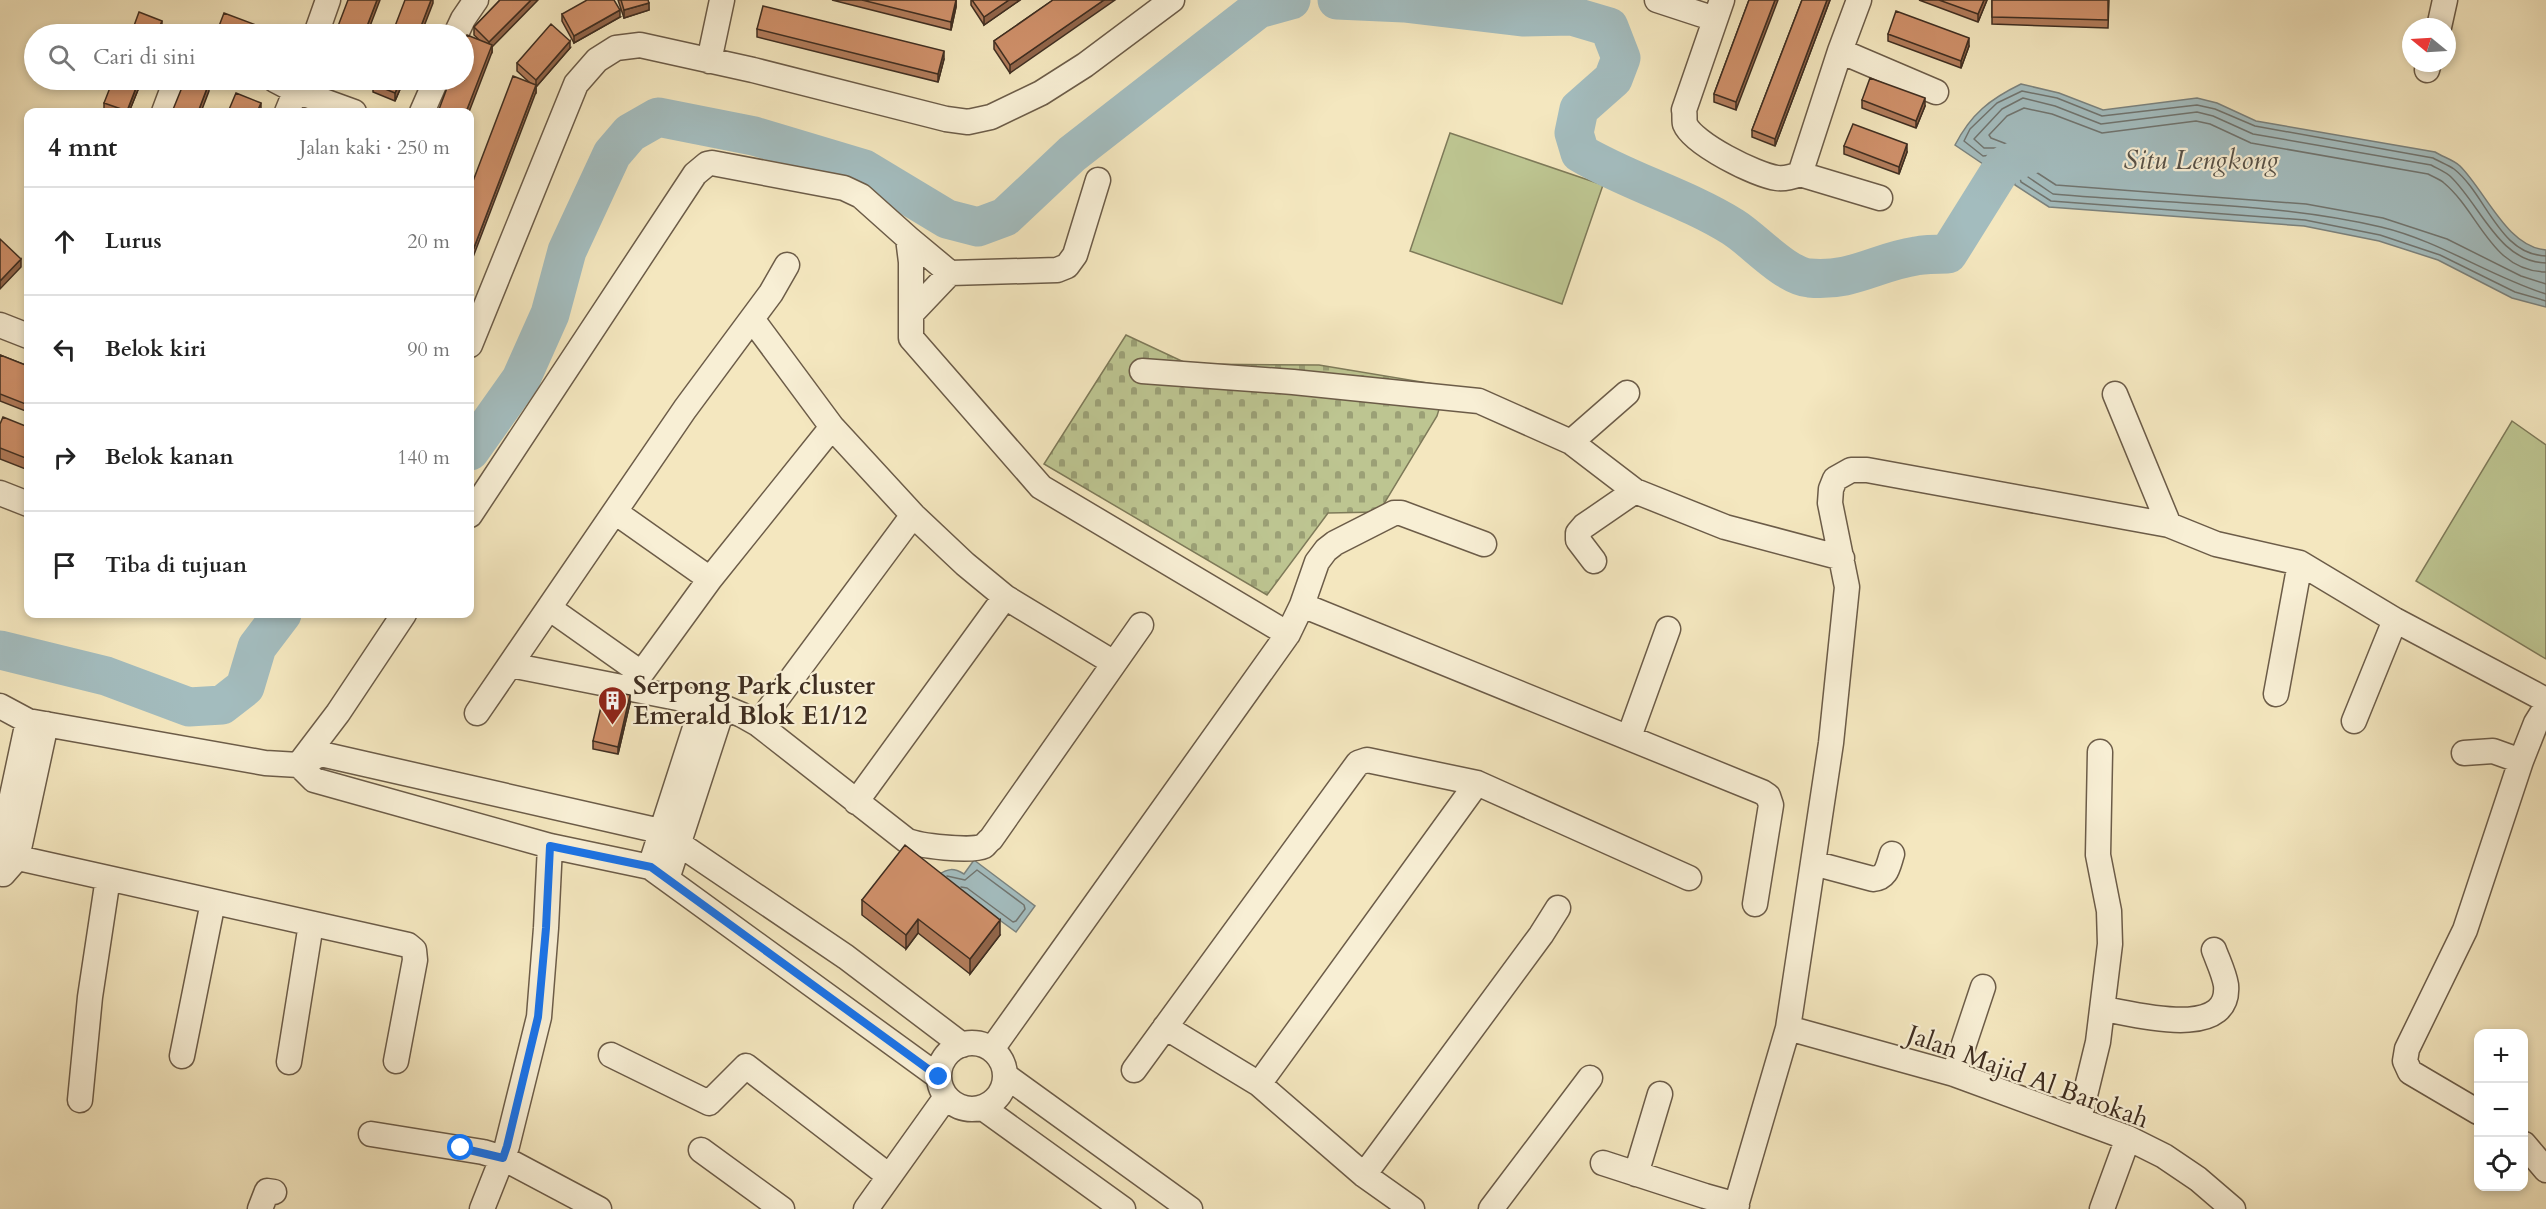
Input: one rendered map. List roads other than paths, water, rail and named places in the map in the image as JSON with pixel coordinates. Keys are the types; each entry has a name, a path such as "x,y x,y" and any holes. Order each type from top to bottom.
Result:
{"street":[{"path":"320,24 328,0"},
{"path":"461,24 476,0"},
{"path":"709,61 722,0"},
{"path":"474,335 576,84 597,60 616,48 640,45 946,119 968,122 991,117 1041,93 1085,65 1172,0"},
{"path":"1657,0 1719,9 1684,110 1685,124 1693,134 1711,148 1753,172 1777,178 1789,178 1800,174 1880,198"},
{"path":"1800,174 1859,0"},
{"path":"2441,18 2445,0"},
{"path":"1840,51 1936,92"},
{"path":"166,108 172,90"},
{"path":"424,108 432,90"},
{"path":"294,94 341,108"},
{"path":"474,509 695,174 706,164 853,191 950,273 1057,270 1066,266 1075,255 1098,180"},
{"path":"908,238 911,262 912,313 909,327 911,338 1041,487 1288,634"},
{"path":"477,713 685,409 752,320 787,265"},
{"path":"912,313 950,273"},
{"path":"752,320 832,427 913,515 965,564 1005,597 1114,663"},
{"path":"0,325 24,334"},
{"path":"1142,371 1293,382 1479,401 1571,442 1635,491 1725,527 1842,558"},
{"path":"1571,442 1627,393"},
{"path":"2115,394 2169,525"},
{"path":"636,681 710,579 832,427"},
{"path":"1603,1163 1736,1207 1788,1028 1832,743 1844,636 1847,587 1830,503 1831,489 1835,479 1851,470 1867,470 2169,525 2216,544 2300,563 2395,620 2546,700"},
{"path":"1594,561 1578,540 1578,533 1584,526 1635,491"},
{"path":"0,493 24,502"},
{"path":"615,512 710,579"},
{"path":"992,1049 1288,634 1302,605 1317,562 1326,550 1335,543 1394,513 1401,513 1484,544"},
{"path":"758,724 913,515"},
{"path":"2276,694 2300,563"},
{"path":"856,802 1005,597"},
{"path":"1302,605 1762,792 1768,796 1771,805 1755,904"},
{"path":"549,608 636,681"},
{"path":"299,765 338,713 401,618"},
{"path":"2354,722 2395,620"},
{"path":"510,665 636,681 713,705 758,724 856,802 914,844 927,847 983,846 991,839 1141,625"},
{"path":"1629,737 1668,629"},
{"path":"659,873 713,705"},
{"path":"0,706 37,722 265,763 299,765 321,754 670,837 846,957 962,1045"},
{"path":"2474,1110 2410,1072 2405,1062 2407,1049 2465,930 2521,761 2536,723 2546,707"},
{"path":"37,722 3,864 108,878 408,945 414,950 415,960 396,1061"},
{"path":"2464,753 2493,751 2521,761"},
{"path":"2079,1120 2104,1009 2110,944 2109,911 2098,855 2100,752"},
{"path":"1134,1070 1358,763 1367,760 1377,761 1477,783 1689,878"},
{"path":"299,765 314,780 550,846 659,873 943,1087 963,1108 983,1108 1124,1209"},
{"path":"1259,1084 1477,783"},
{"path":"482,1209 503,1158 538,1017 550,846"},
{"path":"1812,863 1873,879 1881,878 1886,872 1892,854"},
{"path":"80,1100 90,997 108,878"},
{"path":"182,1056 213,902"},
{"path":"1364,1174 1534,944 1558,908"},
{"path":"290,1062 311,924"},
{"path":"2104,1009 2173,1020 2203,1019 2217,1012 2224,1000 2226,986 2214,950"},
{"path":"1954,1074 1983,987"},
{"path":"1165,1027 1259,1084 1406,1207"},
{"name":"Jalan Majid Al Barokah","path":"1788,1028 1954,1074 2128,1138 2164,1156 2198,1179 2233,1209"},
{"path":"866,1209 889,1176 943,1087 945,1057 962,1045 982,1045 992,1049 1004,1065 1006,1076 1000,1095 983,1108"},
{"path":"611,1055 709,1103 746,1066 889,1176"},
{"path":"1006,1076 1190,1209"},
{"path":"1491,1209 1590,1078"},
{"path":"1636,1174 1660,1094"},
{"path":"371,1134 483,1152 503,1158 599,1209"},
{"path":"2102,1209 2128,1138"},
{"path":"700,1150 782,1209"},
{"path":"2528,1150 2546,1170"}],"water":[{"name":"Situ Lengkong","path":"2021,84 2059,93 2103,110 2197,98 2217,103 2256,121 2435,152 2460,166 2498,217 2520,239 2532,247 2546,250 2546,307 2512,298 2438,260 2379,241 2304,226 2049,207 2015,185 2012,176 2004,167 1991,161 1983,164 1955,145 1968,124 1982,109"},
{"path":"974,860 1035,906 1016,932 938,875 951,870 964,874"}],"waterway":[{"path":"474,445 521,379 550,314 567,251 612,154 630,133 658,117 754,136 864,169 947,219 978,227 1005,217 1072,154 1258,9 1291,0"},
{"path":"1337,0 1404,3 1522,17 1572,16 1609,27 1621,58 1613,79 1579,109 1574,133 1580,153 1618,173 1715,216 1790,271 1809,278 1839,277 1902,259 1948,254 2003,166 2041,150 2054,151"},
{"path":"0,650 106,676 189,707 222,705 245,687 257,647 279,618"}],"place":[{"name":"Serpong Park cluster Emerald Blok E1/12","path":"612,726"}]}
